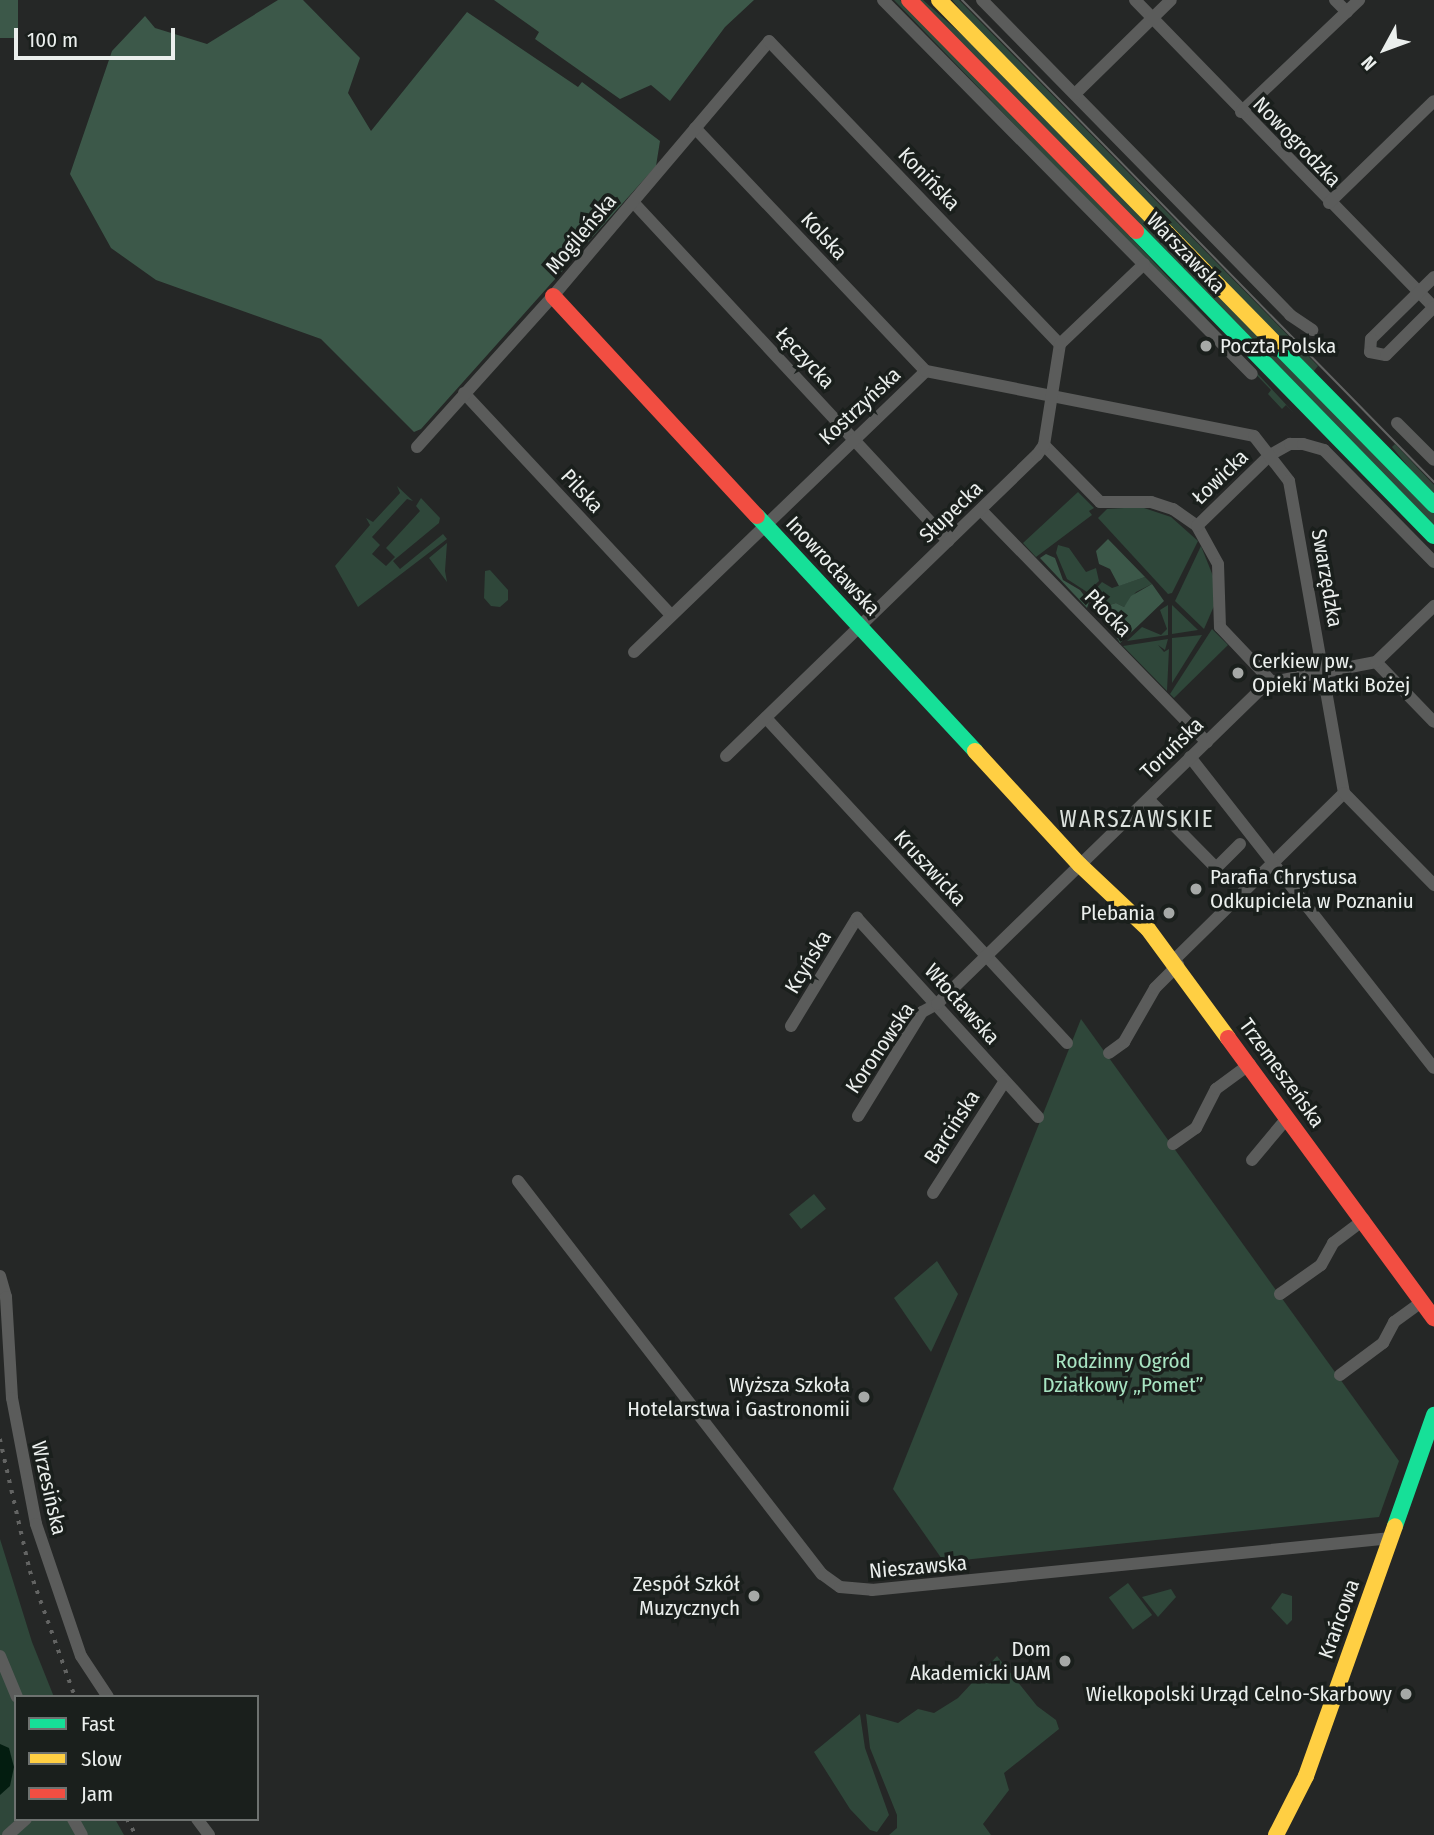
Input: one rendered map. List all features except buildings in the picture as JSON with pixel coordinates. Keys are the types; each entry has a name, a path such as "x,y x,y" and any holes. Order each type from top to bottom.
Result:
{"street":[{"name":"Warszawska","path":"883,0 1252,374"},
{"name":"Warszawska","path":"909,0 1434,536"},
{"name":"Warszawska","path":"939,0 1434,505"},
{"name":"Warszawska","path":"982,0 1290,315 1312,330"},
{"name":"Nowogrodzka","path":"1135,0 1329,203 1434,307"},
{"path":"1075,94 1171,0"},
{"path":"1335,0 1346,12"},
{"path":"1241,112 1359,0"},
{"name":"Mogileńska","path":"417,447 553,296 769,41"},
{"name":"Konińska","path":"769,41 1060,344"},
{"path":"1329,203 1434,102"},
{"name":"Kolska","path":"695,128 926,372"},
{"name":"Łęczycka","path":"633,202 948,541"},
{"path":"1144,264 1060,344 1044,446 1100,502 1151,502 1173,509 1197,526 1218,564 1220,627 1271,681 1376,662 1434,606"},
{"path":"1434,277 1371,339 1370,352 1386,355 1434,307"},
{"name":"Inowrocławska","path":"553,296 1080,865"},
{"name":"Kostrzyńska","path":"634,652 852,438 926,372 1254,436"},
{"name":"Pilska","path":"464,393 671,615"},
{"path":"1397,423 1434,460"},
{"name":"Swarzędzka","path":"1254,436 1290,481 1344,793"},
{"path":"1270,455 1290,444 1324,450 1434,562"},
{"name":"Słupecka","path":"726,756 1044,446"},
{"name":"Łowicka","path":"1197,526 1270,455"},
{"name":"Płocka","path":"981,510 1207,742"},
{"path":"1376,662 1434,722"},
{"name":"Toruńska","path":"937,1004 1271,681"},
{"name":"Kruszwicka","path":"766,718 1067,1043"},
{"path":"1190,757 1434,1068"},
{"path":"1109,1053 1124,1042 1155,988 1176,963 1344,793 1434,885"},
{"path":"1152,803 1216,867 1240,844"},
{"name":"Trzemeszeńska","path":"1080,865 1149,929 1176,963 1434,1318"},
{"name":"Włocławska","path":"857,918 1038,1117"},
{"name":"Kcyńska","path":"791,1026 857,918"},
{"name":"Koronowska","path":"858,1115 922,1012 937,1004"},
{"path":"1173,1144 1196,1128 1216,1089 1250,1064"},
{"name":"Barcińska","path":"933,1193 1004,1081"},
{"path":"1252,1160 1288,1118"},
{"name":"Nieszawska","path":"519,1181 818,1568 840,1587 872,1590 1391,1538"},
{"path":"1280,1294 1321,1265 1334,1243 1364,1220"},
{"name":"Wrzesińska","path":"0,1276 6,1297 12,1398 36,1524 81,1656 107,1695"},
{"path":"1340,1375 1383,1343 1394,1321 1422,1302"},
{"name":"Krańcowa","path":"1276,1835 1306,1776 1434,1415"},
{"path":"0,1656 16,1695"},
{"path":"8,1835 24,1821"}],"green space":[{"path":"894,0 900,0 1098,202 1294,413 1286,405 1282,409 1268,394 1271,390"},
{"path":"917,0 923,0 980,51 1434,514 1434,528"},
{"path":"952,0 959,0 1318,366 1313,372 991,45"},
{"path":"1395,444 1434,485 1434,498 1392,447"},
{"path":"397,486 413,501 407,499 372,537 380,545 372,554 386,566 395,557 386,548 420,511 416,506 421,498 440,518 439,523 393,561 400,569 443,534 447,539 358,607 335,566 370,525 366,518 373,522 400,493"},
{"path":"1078,492 1094,508 1089,511 1092,515 1036,557 1023,543"},
{"path":"1141,507 1171,517 1198,541 1172,593 1168,594 1098,518 1107,509"},
{"path":"447,543 445,571 447,582 429,558"},
{"path":"1058,545 1069,548 1086,572 1096,568 1099,581 1087,592 1067,579 1056,553"},
{"path":"1201,546 1213,576 1214,606 1204,629 1175,601"},
{"path":"490,570 508,590 508,600 500,607 491,606 484,598 485,571"},
{"path":"1145,577 1152,584 1136,592 1124,607 1116,603 1100,608 1092,593 1102,582 1112,588"},
{"path":"1168,605 1168,635 1127,641 1142,627 1161,635 1167,629 1160,610"},
{"path":"1172,605 1198,630 1172,634"},
{"path":"1212,629 1228,645 1174,698 1170,694"},
{"path":"1202,635 1172,683 1172,638"},
{"path":"1168,639 1165,650 1158,645 1164,652 1169,649 1167,691 1123,646"},
{"name":"Rodzinny Ogród Działkowy „Pomet”","path":"1081,1019 1399,1461 1379,1517 944,1562 893,1489"},
{"path":"814,1194 826,1209 801,1229 789,1214"},
{"path":"937,1261 958,1294 931,1352 894,1298"},
{"path":"0,1539 32,1642 53,1695 14,1695 14,1821 116,1821 124,1835 0,1835"},
{"path":"1128,1583 1152,1615 1133,1629 1109,1597"},
{"path":"1171,1589 1176,1597 1158,1617 1142,1597"},
{"path":"1282,1593 1292,1596 1292,1620 1287,1625 1271,1608"},
{"path":"997,1656 1037,1706 1056,1720 1059,1729 1004,1773 1009,1790 983,1824 991,1835 889,1835 897,1828 897,1815 870,1748 866,1714 898,1723 918,1709 934,1713 958,1698"},
{"path":"860,1714 865,1748 889,1815 877,1832 870,1830 850,1809 814,1752"}],"shaded area":[{"path":"0,0 18,0 18,38 0,38"},
{"path":"278,0 303,0 360,58 348,93 371,131 467,12 578,87 582,82 660,141 656,166 421,429 414,432 321,339 156,280 111,248 70,174 112,51 145,16 155,28 207,44"},
{"path":"494,0 754,0 725,27 670,101 651,85 620,99 535,39 539,32"},
{"path":"1108,539 1145,577 1119,586 1110,569 1099,564 1096,551"},
{"path":"1046,554 1055,558 1063,580 1080,590 1089,602 1087,608 1040,558"},
{"path":"1152,584 1164,601 1120,643 1100,608 1116,603 1124,607 1131,596"},
{"path":"0,1744 9,1748 14,1767 10,1786 0,1795"}],"tram line":[{"path":"962,0 1434,482"}],"railway":[{"path":"0,1439 30,1571 74,1695"},
{"path":"128,1821 136,1835"}],"traffic: fast":[{"path":"1136,231 1434,536"},
{"path":"1276,344 1434,505"},
{"path":"757,516 975,751"},
{"path":"1395,1526 1434,1415"}],"traffic: slow":[{"path":"939,0 1276,344"},
{"path":"975,751 1080,865 1148,929 1228,1038"},
{"path":"1276,1835 1306,1776 1395,1526"}],"traffic: jam":[{"path":"909,0 1136,231"},
{"path":"553,296 757,516"},
{"path":"1228,1038 1434,1318"}],"place":[{"name":"Poczta Polska","path":"1206,346"},
{"name":"Cerkiew pw. Opieki Matki Bożej","path":"1238,673"},
{"name":"Parafia Chrystusa Odkupiciela w Poznaniu","path":"1196,889"},
{"name":"Plebania","path":"1169,913"},
{"name":"Wyższa Szkoła Hotelarstwa i Gastronomii","path":"864,1397"},
{"name":"Zespół Szkół Muzycznych","path":"754,1596"},
{"name":"Dom Akademicki UAM","path":"1065,1661"},
{"name":"Wielkopolski Urząd Celno-Skarbowy","path":"1406,1694"}],"district":[{"name":"WARSZAWSKIE","path":"1137,819"}]}
